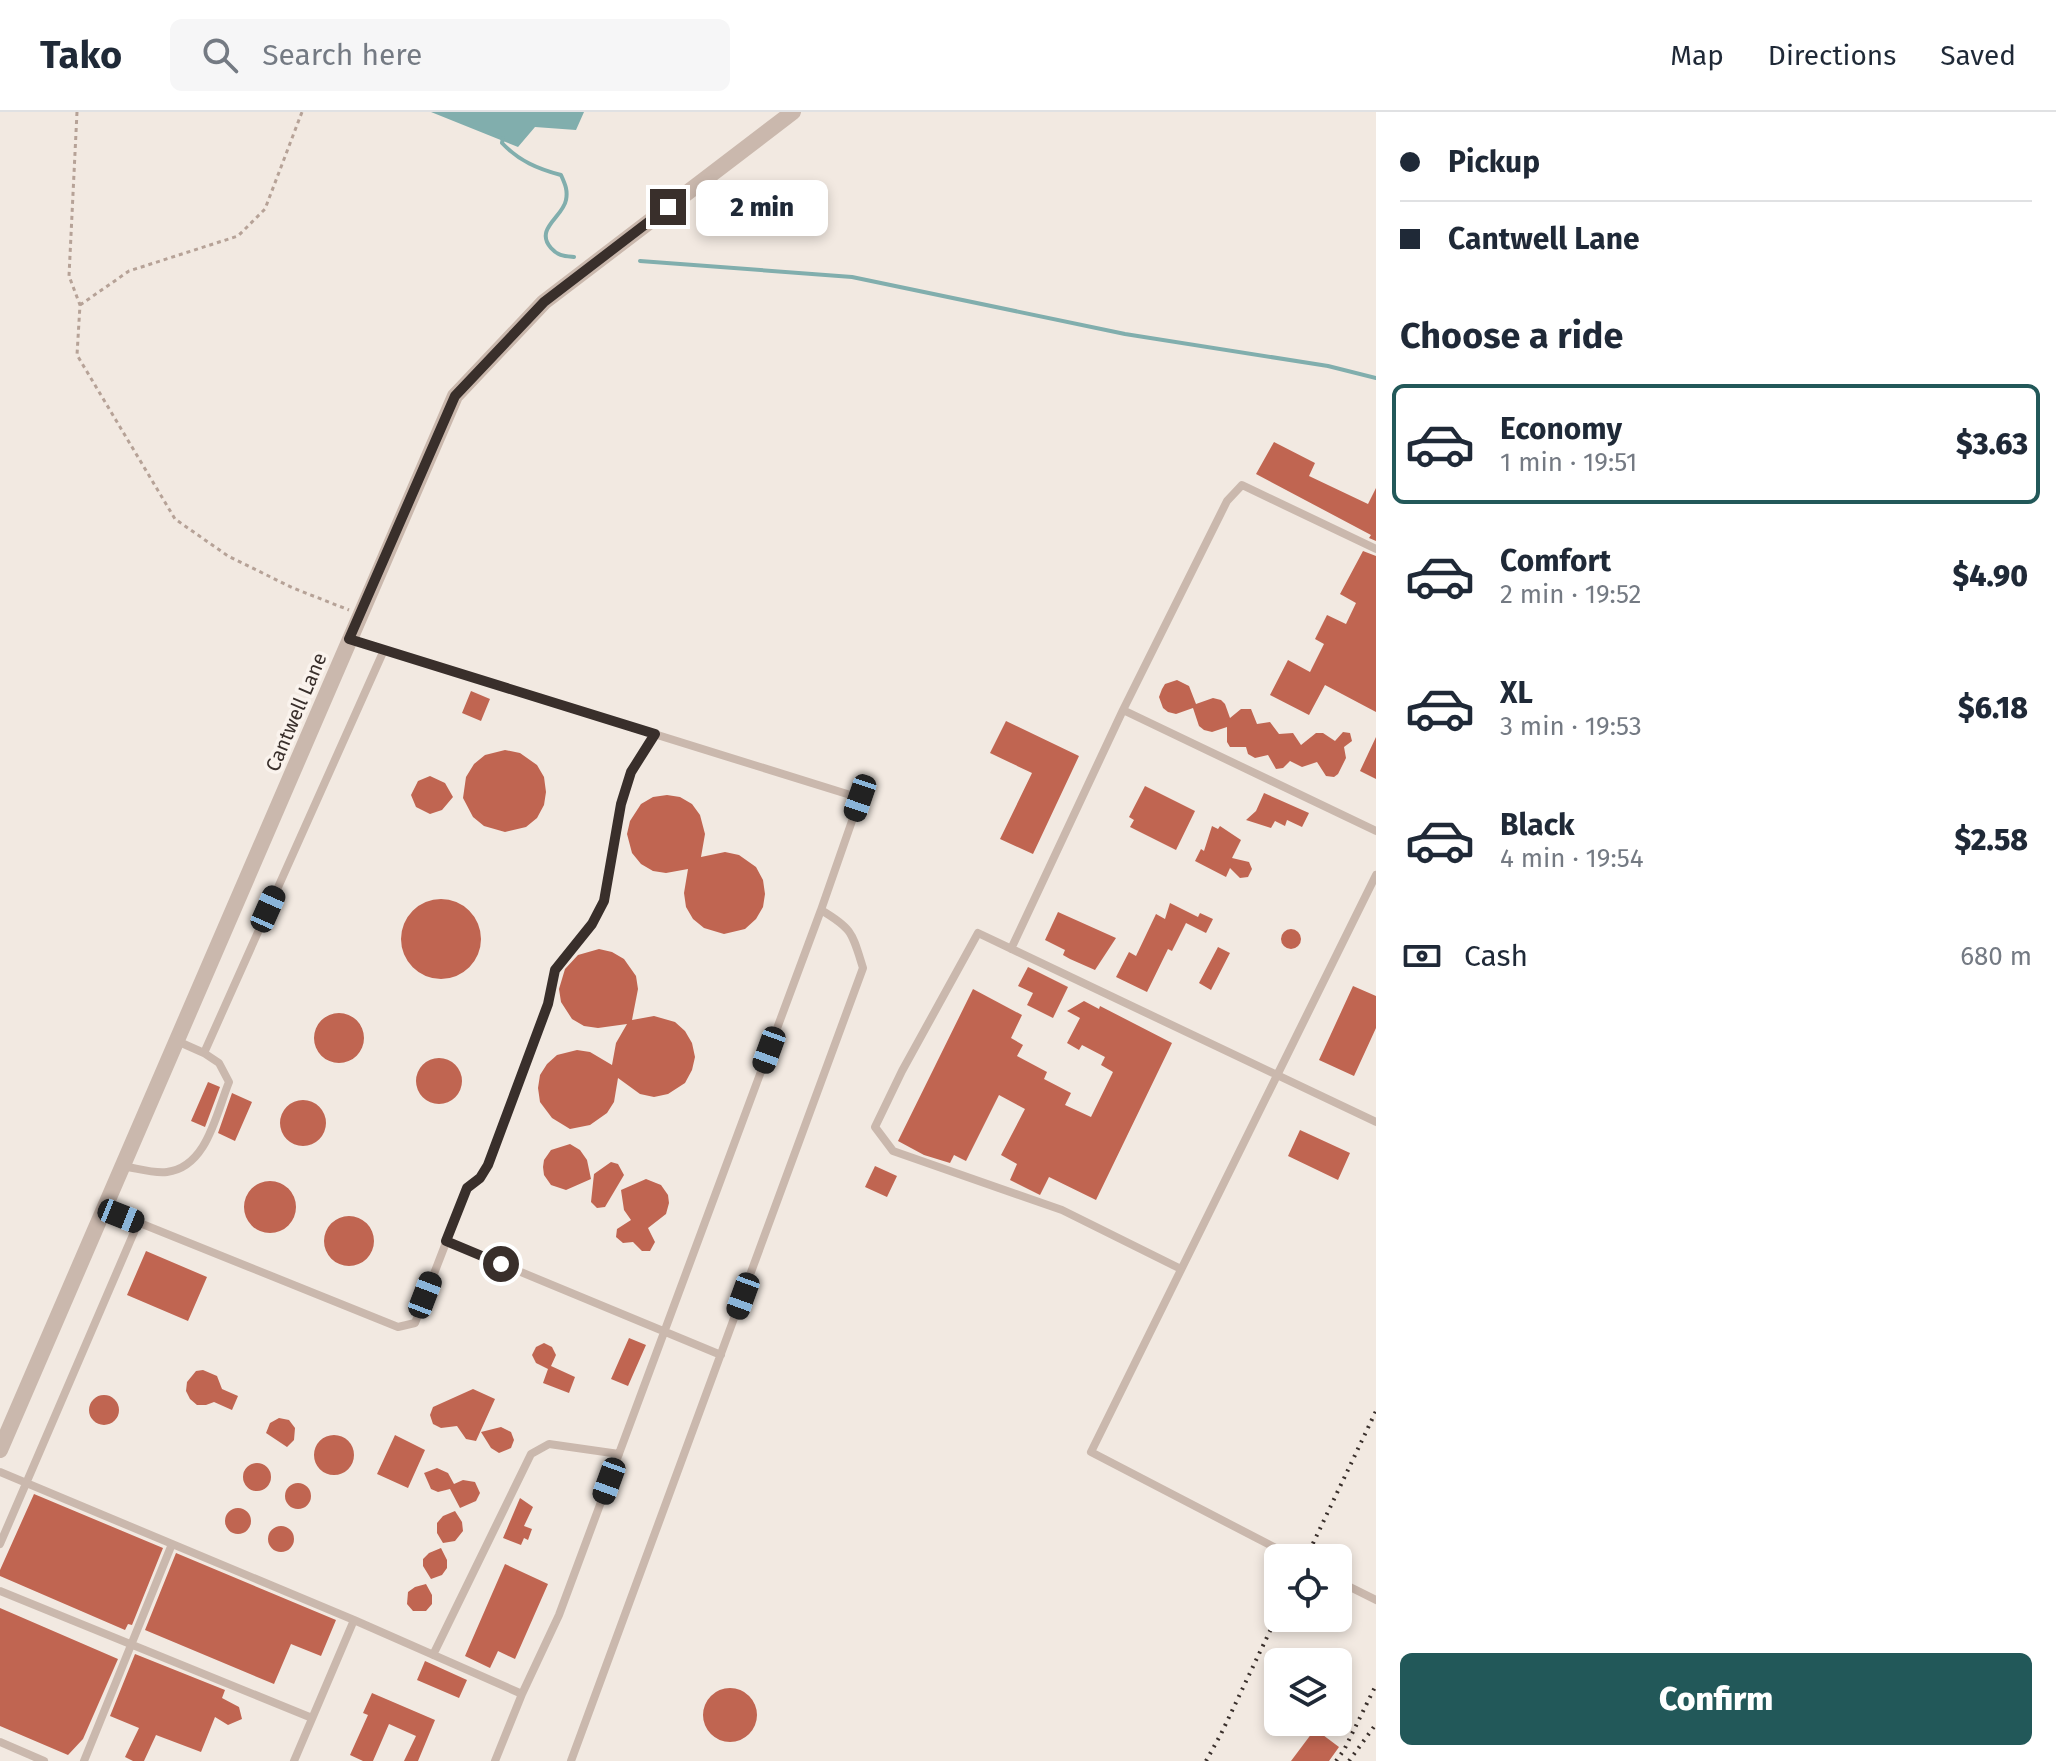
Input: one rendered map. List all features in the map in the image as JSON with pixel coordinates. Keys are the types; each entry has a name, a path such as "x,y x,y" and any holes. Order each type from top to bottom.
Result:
{"street":[{"name":"Cantwell Lane","path":"0,1450 455,396 544,302 793,112"}],"lane":[{"path":"1011,949 1123,710 1227,501 1242,485 1376,549"},
{"path":"349,639 860,798 559,1615 495,1761"},
{"path":"204,1053 384,650"},
{"path":"1123,710 1376,831"},
{"path":"104,1209 404,1327 415,1323 467,1188 480,1178 488,1165 548,1004 555,970 592,924 604,901 624,793 631,772 655,734"},
{"path":"1268,1544 1091,1452 1376,875"},
{"path":"571,1761 863,968 854,938 846,925 821,910"},
{"path":"1181,1269 1062,1210 893,1151 875,1127 902,1071 978,933 1376,1122"},
{"path":"122,1166 165,1173 188,1166 201,1150 229,1082 219,1063 176,1041"},
{"path":"0,1544 138,1223"},
{"path":"446,1241 721,1355"},
{"path":"433,1655 531,1454 549,1444 619,1454"},
{"path":"0,1472 522,1694"},
{"path":"84,1761 172,1544"},
{"path":"1352,1588 1376,1600"},
{"path":"0,1591 312,1718"},
{"path":"294,1761 354,1620"},
{"path":"0,1742 44,1761"}],"path":[{"path":"77,112 69,276 80,305 77,355 175,519 228,556 293,588 360,614"},
{"path":"80,305 129,271 238,236 265,209 302,112"}],"water":[{"path":"431,112 584,112 576,130 535,127 518,147"}],"building":[{"path":"1274,442 1315,463 1309,476 1368,504 1376,488 1376,541 1369,538 1371,535 1256,474"},
{"path":"1363,551 1376,556 1376,712 1325,685 1309,715 1270,695 1288,660 1310,672 1324,644 1315,639 1327,615 1346,624 1356,603 1340,594"},
{"path":"1177,680 1189,686 1196,704 1213,698 1221,700 1230,718 1241,709 1251,709 1257,724 1270,722 1279,734 1293,733 1301,745 1316,733 1323,733 1335,741 1343,732 1350,733 1352,741 1344,747 1346,758 1338,774 1326,776 1317,762 1302,767 1290,761 1283,768 1276,769 1268,755 1255,758 1248,754 1246,747 1230,747 1227,727 1212,732 1204,730 1199,726 1193,708 1176,714 1168,712 1159,697 1165,684"},
{"path":"471,691 490,699 481,721 462,713"},
{"path":"1006,721 1079,756 1033,854 1000,839 1032,773 990,753"},
{"path":"1376,737 1376,779 1360,771"},
{"path":"505,750 520,753 537,765 544,777 546,792 537,818 526,827 505,832 484,826 473,817 463,798 466,777 474,764 485,755"},
{"path":"430,776 445,783 453,797 442,810 430,814 416,807 411,795 418,781"},
{"path":"1145,786 1195,811 1176,850 1130,827 1134,820 1129,817"},
{"path":"1264,793 1309,813 1302,827 1287,820 1285,826 1275,821 1271,828 1246,820 1256,811"},
{"path":"653,797 680,797 692,804 700,815 705,834 701,857 725,852 739,855 756,867 763,880 763,907 745,929 724,934 704,928 693,919 686,907 684,893 688,869 666,873 653,871 641,864 632,853 627,834 630,821 641,804"},
{"path":"1212,826 1218,829 1220,826 1241,840 1232,858 1249,862 1252,869 1248,877 1240,878 1230,868 1226,877 1195,861 1201,849 1204,851"},
{"path":"441,899 456,902 469,911 478,924 481,939 478,954 469,967 456,976 441,979 426,976 413,967 404,954 401,939 404,924 413,911 426,902"},
{"path":"1170,903 1198,917 1200,913 1213,919 1206,933 1186,923 1172,951 1168,949 1147,992 1116,977 1129,952 1136,956 1156,914 1165,919"},
{"path":"1058,912 1116,938 1095,970 1063,955 1065,950 1045,940"},
{"path":"1287,929 1295,929 1301,939 1295,949 1287,949 1281,943 1281,935"},
{"path":"1218,947 1230,953 1211,990 1199,983"},
{"path":"599,949 624,959 636,976 638,989 632,1020 654,1016 675,1022 692,1043 695,1057 685,1083 668,1094 654,1097 640,1094 618,1078 614,1102 607,1113 590,1125 570,1129 552,1118 540,1102 540,1075 557,1055 577,1050 590,1052 612,1065 616,1043 627,1024 598,1028 584,1026 572,1019 561,1002 559,989 565,969 578,955"},
{"path":"1028,967 1068,987 1053,1018 1027,1005 1033,993 1018,986"},
{"path":"1353,986 1376,996 1376,1028 1354,1076 1319,1060"},
{"path":"973,989 1022,1015 1011,1038 1023,1045 1017,1056 1047,1072 1044,1079 1071,1093 1065,1105 1091,1117 1113,1072 1101,1065 1105,1057 1082,1045 1079,1050 1067,1043 1080,1018 1067,1011 1084,1001 1172,1043 1096,1200 1049,1177 1040,1195 1010,1180 1017,1164 1001,1155 1025,1109 999,1095 966,1161 954,1155 950,1163 924,1155 898,1141"},
{"path":"339,1013 357,1020 364,1038 357,1056 339,1063 321,1056 314,1038 321,1020"},
{"path":"439,1058 455,1065 462,1081 455,1097 439,1104 423,1097 416,1081 423,1065"},
{"path":"208,1082 220,1087 205,1127 191,1121"},
{"path":"232,1093 252,1102 235,1141 218,1133"},
{"path":"303,1100 312,1101 319,1107 325,1114 325,1132 319,1139 312,1145 303,1146 294,1145 287,1139 281,1132 280,1123 281,1114 287,1107 294,1101"},
{"path":"1300,1130 1350,1153 1338,1180 1288,1156"},
{"path":"570,1144 580,1150 587,1160 591,1179 566,1190 551,1185 543,1167 551,1150"},
{"path":"611,1162 618,1164 624,1175 605,1207 597,1208 591,1202 594,1174"},
{"path":"875,1166 897,1176 887,1197 865,1187"},
{"path":"646,1179 661,1185 669,1203 666,1214 648,1228 655,1242 650,1251 642,1251 633,1242 623,1243 616,1237 617,1229 631,1220 624,1210 621,1190"},
{"path":"270,1181 289,1188 296,1207 289,1226 270,1233 251,1226 244,1207 251,1188"},
{"path":"349,1216 367,1223 374,1241 367,1259 349,1266 331,1259 324,1241 331,1223"},
{"path":"146,1251 207,1277 188,1321 127,1295"},
{"path":"629,1338 646,1345 628,1386 611,1379"},
{"path":"544,1343 552,1347 556,1355 551,1366 575,1377 569,1393 543,1383 548,1369 536,1363 532,1355 536,1347"},
{"path":"203,1370 217,1376 222,1389 238,1396 232,1410 214,1402 197,1405 190,1399 186,1391 187,1382 196,1371"},
{"path":"473,1389 495,1399 476,1441 466,1439 457,1426 441,1428 433,1424 430,1415 433,1407"},
{"path":"104,1395 110,1396 118,1404 118,1416 110,1424 104,1425 98,1424 90,1416 89,1410 90,1404 98,1396"},
{"path":"279,1418 289,1420 295,1428 294,1440 287,1447 266,1433 270,1423"},
{"path":"501,1427 511,1432 514,1440 511,1448 499,1453 491,1448 481,1432"},
{"path":"334,1435 348,1441 354,1455 348,1469 334,1475 320,1469 314,1455 320,1441"},
{"path":"395,1435 425,1450 408,1488 377,1474"},
{"path":"257,1463 267,1467 271,1477 267,1487 257,1491 247,1487 243,1477 247,1467"},
{"path":"437,1468 448,1473 454,1484 463,1480 475,1482 480,1493 476,1501 460,1508 450,1489 438,1492 431,1489 424,1473"},
{"path":"298,1483 307,1487 311,1496 307,1505 298,1509 289,1505 285,1496 289,1487"},
{"path":"34,1494 163,1548 132,1625 128,1624 125,1630 0,1576"},
{"path":"520,1498 533,1507 524,1526 532,1529 528,1540 524,1538 521,1545 503,1538"},
{"path":"238,1508 247,1512 251,1521 247,1530 238,1534 229,1530 225,1521 229,1512"},
{"path":"455,1511 462,1522 463,1531 455,1541 443,1543 437,1533 437,1523 443,1516"},
{"path":"281,1526 290,1530 294,1539 290,1548 281,1552 272,1548 268,1539 272,1530"},
{"path":"441,1548 447,1568 442,1575 431,1579 423,1566 423,1559"},
{"path":"176,1553 336,1620 321,1656 291,1644 274,1684 145,1630"},
{"path":"505,1564 548,1584 515,1659 498,1651 490,1668 465,1656"},
{"path":"426,1584 432,1595 432,1604 426,1611 413,1611 407,1604 408,1592"},
{"path":"0,1608 118,1659 83,1739 68,1755 0,1726"},
{"path":"135,1654 225,1690 222,1698 239,1707 242,1719 228,1725 215,1717 201,1752 156,1735 144,1761 125,1757 139,1728 110,1716"},
{"path":"425,1661 467,1680 459,1698 417,1680"},
{"path":"730,1688 749,1696 757,1715 749,1734 730,1742 711,1734 703,1715 711,1696"},
{"path":"372,1693 435,1720 418,1761 404,1761 416,1736 389,1724 373,1761 363,1761 350,1755 368,1715 363,1713"},
{"path":"1310,1736 1324,1736 1339,1747 1329,1761 1291,1761"}],"waterway":[{"path":"503,138 502,143 522,159 561,175 566,200 546,235 556,253 574,257"},
{"path":"640,261 852,277 1125,334 1328,366 1376,378"}],"railway":[{"path":"1313,1544 1376,1411"},
{"path":"1206,1761 1269,1632"},
{"path":"1336,1761 1376,1685"},
{"path":"1349,1761 1376,1724"}],"route":[{"path":"501,1264 446,1241 467,1188 480,1178 488,1165 548,1004 555,970 592,924 604,901 621,804 631,772 655,734 349,639 455,396 544,302 668,207"}]}
